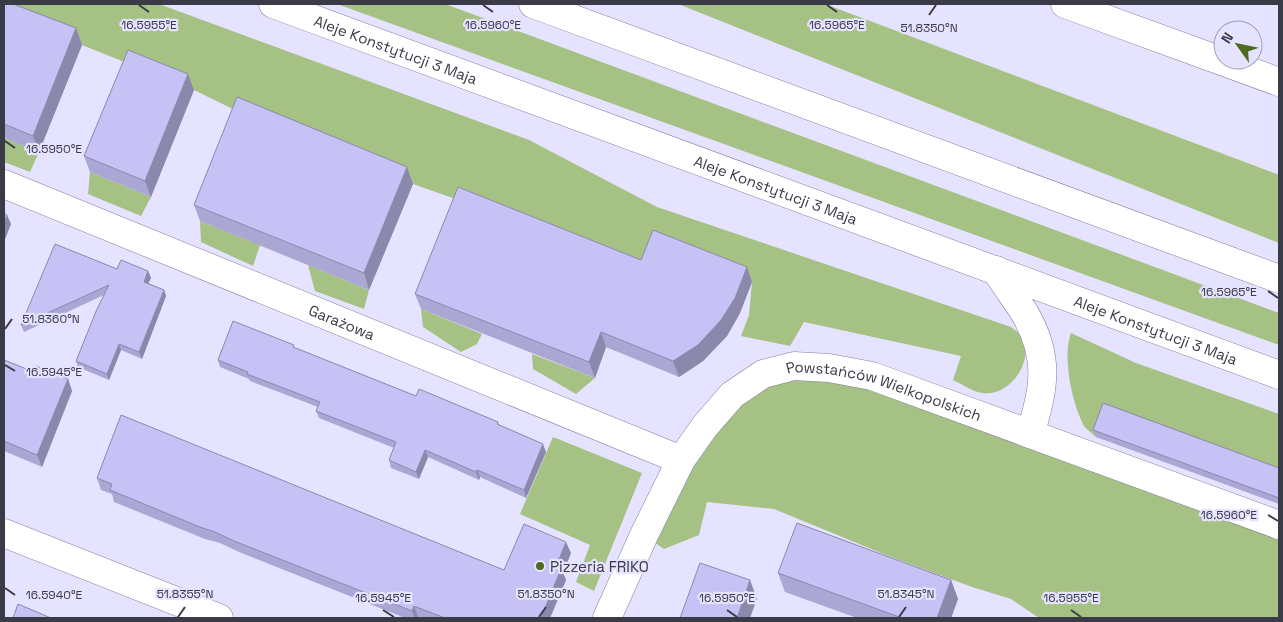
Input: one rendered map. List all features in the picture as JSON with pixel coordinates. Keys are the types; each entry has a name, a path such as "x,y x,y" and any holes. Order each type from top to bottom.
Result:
{"street":[{"name":"Aleje Konstytucji 3 Maja","path":"273,4 1279,375"},
{"path":"533,4 1279,280"},
{"path":"1065,4 1279,82"},
{"name":"Garażowa","path":"4,184 681,460"},
{"path":"996,270 1031,325 1042,356 1041,397 1030,434"},
{"name":"Powstańców Wielkopolskich","path":"607,618 644,535 681,460 705,426 732,395 763,374 794,366 829,368 872,376 1279,525"},
{"path":"4,533 219,618"}],"green space":[{"path":"4,4 159,4 529,140 657,207 1011,327 1019,333 1024,341 1026,350 1021,369 1016,378 1001,390 992,393 982,393 971,390 953,380 961,356 804,322 790,346 741,336 749,315 752,282 659,246 616,351 606,347 464,202 413,184 243,114 194,90 82,45"},
{"path":"337,4 445,4 1279,313 1279,345"},
{"path":"678,4 825,4 1279,175 1279,243"},
{"path":"4,138 39,152 30,172 4,162"},
{"path":"90,172 151,197 141,216 88,194"},
{"path":"200,221 260,245 253,266 201,242"},
{"path":"308,265 369,290 364,309 315,291"},
{"path":"421,309 482,334 477,344 461,352 423,327"},
{"path":"1071,333 1136,363 1279,414 1279,473 1096,437 1084,426 1072,393 1068,367 1068,343"},
{"path":"532,354 595,378 576,394 533,369"},
{"path":"829,368 1279,525 1279,618 1039,618 1011,599 972,587 886,555 774,509 707,502 699,535 664,549 644,535 732,395"},
{"path":"553,437 642,473 594,591 576,582 590,545 520,514"}],"building":[{"path":"4,4 13,4 76,28 33,136 4,124"},
{"path":"128,50 188,74 145,181 84,156"},
{"path":"237,97 407,167 364,273 194,205"},
{"path":"458,187 641,260 653,230 747,267 735,298 721,320 698,345 673,361 601,332 589,362 415,294"},
{"path":"4,213 7,215 4,224"},
{"path":"55,244 117,269 121,260 148,271 144,282 164,290 139,352 119,344 107,374 76,361 109,285 21,325"},
{"path":"233,321 416,396 419,389 498,422 497,424 543,444 524,490 425,450 416,472 389,460 396,442 316,411 320,402 247,374 248,372 218,360"},
{"path":"4,360 34,372 36,366 68,379 37,455 4,441"},
{"path":"1103,403 1279,468 1279,498 1093,430"},
{"path":"121,415 504,570 524,524 566,542 556,567 561,569 541,618 445,618 414,606 412,611 110,490 112,484 97,478"},
{"path":"797,523 951,580 937,618 902,618 778,573"},
{"path":"700,563 750,580 737,618 680,618"},
{"path":"18,604 51,618 13,618"}],"place":[{"name":"Pizzeria FRIKO","path":"540,566"}]}
